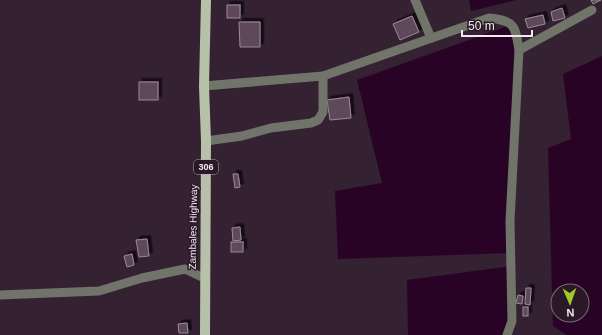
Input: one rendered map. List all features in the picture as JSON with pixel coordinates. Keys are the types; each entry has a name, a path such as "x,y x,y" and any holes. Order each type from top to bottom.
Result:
{"main road":[{"name":"Zambales Highway","path":"205,335 204,278 206,141 204,86 206,0"}],"lane":[{"path":"415,0 431,38"},
{"path":"519,50 592,10"},
{"path":"204,86 323,76 489,18 506,20 516,30 519,50 510,220 512,321 507,335"},
{"path":"206,141 242,136 271,128 311,123 318,120 323,112 323,76"},
{"path":"0,295 99,291 142,278 185,269 204,278"}],"shaded area":[{"path":"469,0 516,0 471,11"},
{"path":"511,25 516,30 511,253 338,259 335,191 382,183 357,80"},
{"path":"602,56 602,335 567,335 553,326 553,323 590,323 590,283 552,283 548,148 571,139 563,74"},
{"path":"511,266 507,335 408,335 407,280"}],"building":[{"path":"591,0 601,0 593,4"},
{"path":"227,5 240,5 240,18 227,18"},
{"path":"562,8 565,18 553,21 551,12"},
{"path":"543,15 545,24 528,28 525,19"},
{"path":"412,16 419,32 400,40 393,24"},
{"path":"239,22 260,22 260,47 240,47"},
{"path":"139,82 158,82 158,100 139,100"},
{"path":"349,97 351,118 330,120 327,100"},
{"path":"233,174 238,174 240,187 235,188"},
{"path":"240,227 241,240 233,241 232,228"},
{"path":"147,239 149,256 139,257 136,240"},
{"path":"231,242 243,242 243,252 231,252"},
{"path":"132,254 134,265 127,267 124,256"},
{"path":"526,288 531,288 530,305 525,304"},
{"path":"518,295 523,296 522,304 516,303"},
{"path":"523,307 528,307 528,316 523,316"},
{"path":"187,323 188,333 179,333 178,324"}]}
